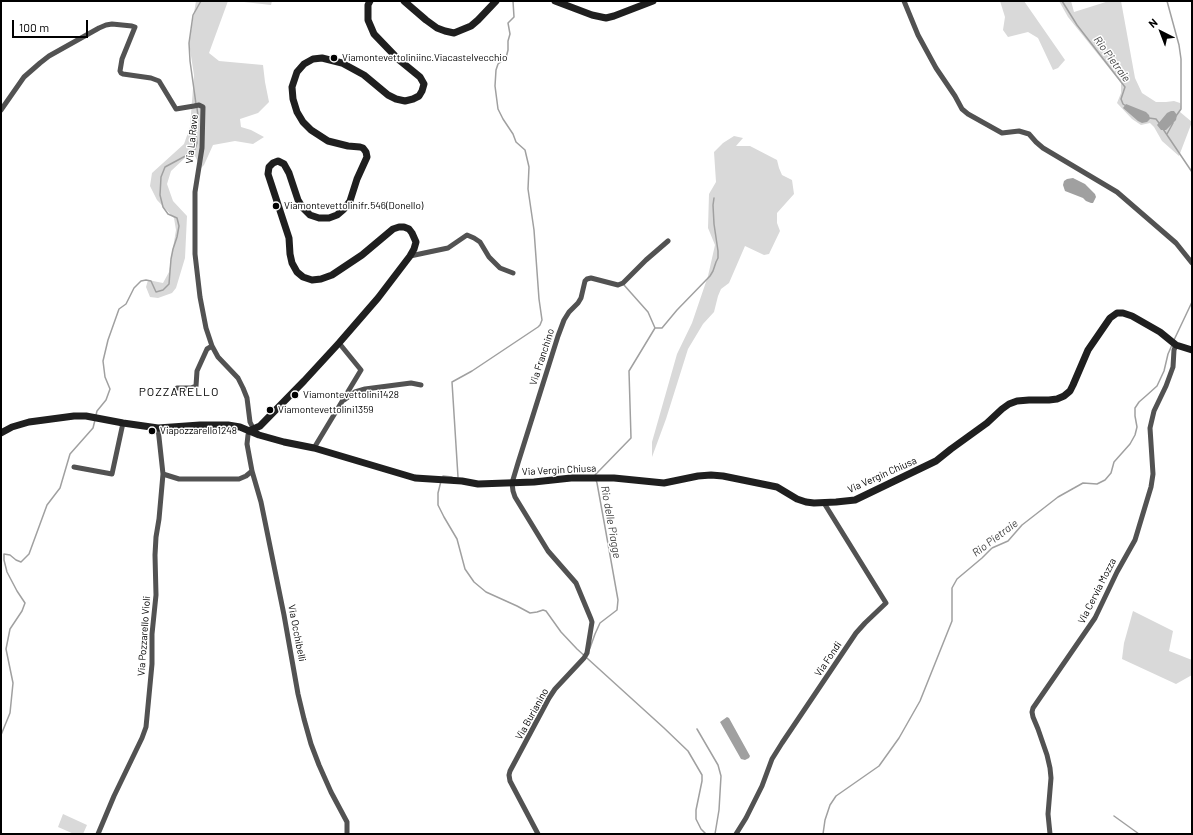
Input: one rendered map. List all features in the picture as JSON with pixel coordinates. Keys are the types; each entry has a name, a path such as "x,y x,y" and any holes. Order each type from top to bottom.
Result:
{"street":[{"path":"251,430 260,426 339,343 378,298 410,256 416,242 409,229 399,227 393,229 362,255 332,275 321,279 312,280 303,277 297,272 292,263 289,238 268,174 269,167 272,163 278,162 284,164 290,172 298,200 303,208 310,215 319,218 329,218 337,215 350,201 357,179 367,157 363,148 328,141 311,130 303,122 297,112 293,100 292,87 297,72 304,64 312,59 322,58 342,63 364,74 388,95 396,99 413,99 419,96 422,91 424,84 420,77 398,59 374,34 368,20 368,5 370,1"},
{"path":"404,1 437,28 454,32 471,26 496,1"},
{"path":"555,1 592,15 606,18 653,1"},
{"path":"904,1 918,35 936,68 962,109 968,114 1002,133 1019,131 1029,134 1044,148 1117,192 1176,243 1192,263"},
{"name":"Via La Rave","path":"1,110 24,77 40,63 54,53 99,28 112,24 135,27 122,59 120,70 121,73 151,78 159,81 176,109 201,106 204,108 203,132 195,192 195,254 200,297 206,328 212,346 218,357 238,378 244,388 247,398 251,430"},
{"path":"410,256 448,248 468,236 480,242 488,257 500,268 513,273"},
{"name":"Via Franchino","path":"512,483 558,336 564,320 581,298 585,281 591,278 618,284 624,281 668,241"},
{"name":"Via Vergin Chiusa","path":"1,433 12,427 29,422 74,416 90,416 122,423 158,428 213,425 228,426 251,430 259,435 314,448 415,478 478,484 594,478 614,478 664,483 711,475 769,485 777,487 797,499 814,503 824,503 855,500 927,466 987,423 1009,404 1017,401 1049,400 1064,396 1073,385 1088,350 1110,318 1117,313 1124,313 1160,332 1176,345 1192,350"},
{"path":"314,448 361,370 339,343"},
{"name":"Via Cervia Mozza","path":"1050,834 1048,814 1051,778 1050,768 1047,755 1033,717 1033,708 1095,618 1117,572 1135,540 1151,487 1153,474 1150,428 1154,411 1173,367 1174,350 1176,345"},
{"path":"177,388 192,388 196,386 197,371 207,349 212,346"},
{"path":"342,402 355,392 365,389 411,382 421,385"},
{"path":"74,467 112,474 122,423"},
{"name":"Via Pozzarello Violi","path":"98,834 146,727 152,664 152,634 156,595 156,537 163,474 158,428"},
{"name":"Via Occhibelli","path":"251,430 248,435 247,444 252,471 261,502 304,720 319,765 347,822 347,834"},
{"path":"163,474 180,479 239,479 252,471"},
{"name":"Via Burianino","path":"512,483 515,497 548,551 576,583 592,622 584,658 555,689 510,771 510,781 538,834"},
{"name":"Via Fondi","path":"736,834 746,818 762,786 772,759 782,743 856,633 886,603 824,503"}],"shaded area":[{"path":"196,1 228,1 209,53 219,61 263,65 269,102 258,113 240,119 241,127 251,130 264,137 253,144 235,141 213,145 204,165 201,168 195,156 186,157 171,171 167,184 173,201 187,216 185,258 176,288 172,293 158,298 150,297 146,287 148,280 163,283 169,272 176,230 174,218 157,200 150,186 152,173 184,144 190,127 194,75 189,43"},
{"path":"235,1 272,1 271,5"},
{"path":"1000,1 1024,1 1065,60 1058,68 1053,70 1038,38 1028,32 1008,37 1003,30 1005,17"},
{"path":"1059,1 1071,1 1074,12 1109,1 1121,1 1135,78 1142,93 1156,102 1174,101 1180,103 1180,112 1192,122 1179,156 1162,141 1150,123 1141,125 1132,119 1117,103 1121,93 1121,83 1068,17"},
{"path":"1126,104 1146,112 1150,119 1147,122 1142,123 1138,121 1123,108"},
{"path":"1174,111 1177,115 1176,120 1166,130 1161,130 1157,125 1167,113"},
{"path":"734,136 743,138 736,146 750,146 777,160 782,175 792,180 794,194 777,213 777,223 780,231 769,254 764,255 745,246 729,283 721,289 714,312 703,324 688,349 666,419 652,457 652,442 677,354 692,323 708,276 715,245 708,228 709,194 716,182 714,152 723,143"},
{"path":"1073,178 1085,184 1095,194 1096,197 1093,203 1065,191 1063,185 1064,181"},
{"path":"1133,611 1173,631 1169,651 1192,660 1192,675 1176,684 1122,659 1124,643"},
{"path":"727,717 729,718 750,756 745,760 741,759 720,722"},
{"path":"63,814 87,825 83,834 74,834 58,827"}],"waterway":[{"path":"196,104 189,43 193,15 201,1"},
{"path":"458,477 452,382 472,371 538,327 542,320 534,230 528,189 529,167 525,150 516,142 498,109 495,86 498,64 506,58 508,50 510,34 508,23 514,17 513,1"},
{"name":"Rio Pietraie","path":"1062,1 1077,25 1125,87 1121,99 1123,104 1126,106"},
{"path":"1167,1 1179,45 1181,59 1181,109 1176,116"},
{"path":"96,415 97,411 106,400 110,389 105,377 103,361 108,340 119,309 126,304 134,288 141,281 151,281 156,292 163,290 169,284 171,259 179,226 177,218 168,214 163,207 160,195 161,177 165,167 191,153 195,149 197,143 195,124 195,119 198,116 197,108"},
{"name":"Rio Pietraie","path":"1149,118 1156,119 1159,123"},
{"path":"1167,134 1173,123"},
{"name":"Rio Pietraie","path":"1163,129 1192,172"},
{"name":"Rio delle Piagge","path":"655,328 662,328 713,271 718,258 714,224 714,198"},
{"path":"624,285 648,312 655,328"},
{"name":"Rio Pietraie","path":"1174,340 1192,302"},
{"name":"Rio delle Piagge","path":"595,475 631,438 629,371 655,328"},
{"name":"Rio Pietraie","path":"823,834 825,820 830,805 836,796 879,766 899,738 920,701 952,621 952,588 957,579 992,548 1008,541 1022,525 1058,497 1083,483 1097,484 1105,480 1111,473 1114,462 1130,444 1135,435 1137,427 1135,408 1139,402 1157,386 1164,371 1172,345"},
{"path":"1,735 10,713 13,683 6,649 10,629 22,611 25,603 7,572 4,554 10,555 21,562 29,554 47,505 60,488 70,454 93,428 95,420"},
{"path":"443,478 443,476 452,477"},
{"name":"Rio delle Piagge","path":"590,648 600,623 617,610 618,600 596,480"},
{"path":"441,481 438,493 438,505 457,539 465,569 474,582 486,592 530,613 543,610 546,611 561,632 577,649 688,751 702,775 696,810 696,819 701,829 706,834"},
{"path":"697,729 718,765 721,776 719,810 715,834"},
{"path":"1114,816 1139,834"}],"place":[{"name":"Viamontevettoliniinc.Viacastelvecchio","path":"334,58"},
{"name":"Viamontevettolinifr.546(Donello)","path":"276,206"},
{"name":"Viamontevettolini1428","path":"295,395"},
{"name":"Viamontevettolini1359","path":"270,410"},
{"name":"Viapozzarello1248","path":"152,431"}],"district":[{"name":"POZZARELLO","path":"179,392"}]}
